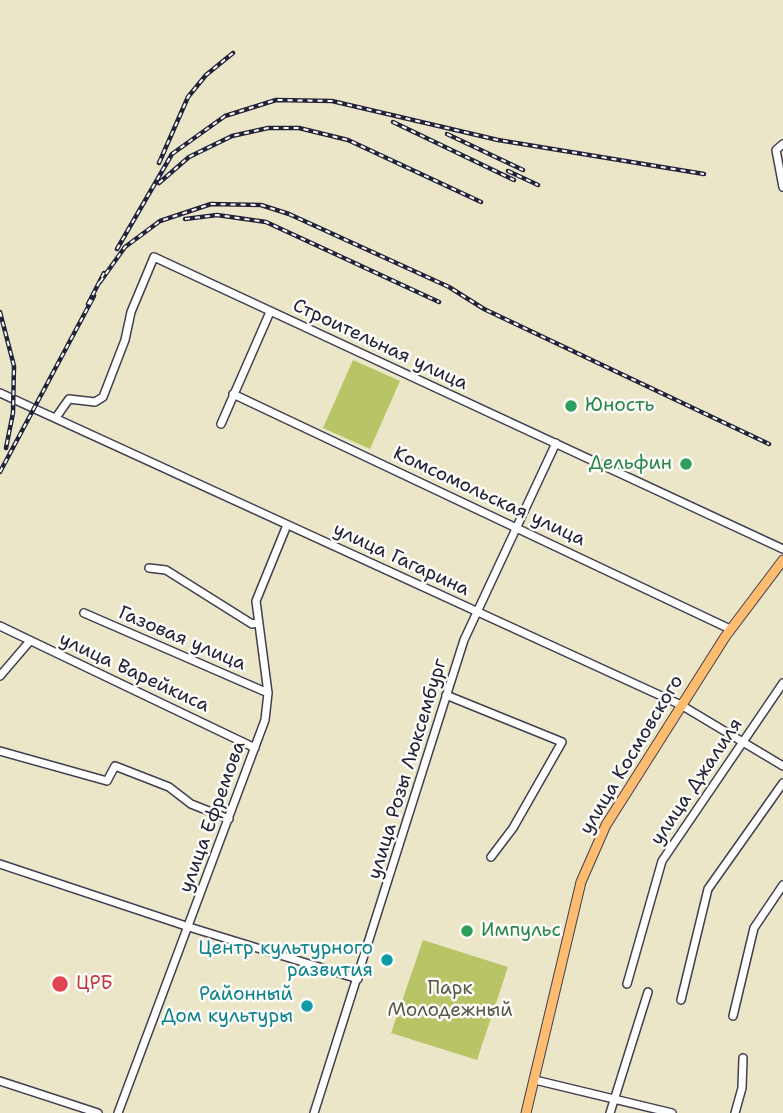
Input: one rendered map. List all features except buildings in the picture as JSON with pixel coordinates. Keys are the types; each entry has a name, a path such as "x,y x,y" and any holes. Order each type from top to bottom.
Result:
{"main road":[{"name":"улица Космовского","path":"526,1113 581,882 606,825 730,629 783,560"}],"street":[{"path":"783,144 776,150 783,187"},
{"name":"Строительная улица","path":"57,416 69,399 95,402 103,397 125,340 131,312 154,257 783,549"},
{"path":"221,424 270,312"},
{"name":"улица Гагарина","path":"0,393 57,416 287,525 681,705 783,766"},
{"name":"Комсомольская улица","path":"233,394 730,629"},
{"name":"улица Розы Люксембург","path":"314,1113 475,611 555,443"},
{"name":"улица Ефремова","path":"118,1113 265,720 268,693 258,623 258,591 287,525"},
{"path":"149,568 166,570 252,624 258,623"},
{"name":"Газовая улица","path":"84,613 268,693"},
{"name":"улица Варейкиса","path":"0,626 255,748"},
{"path":"0,676 30,641"},
{"name":"улица Джалиля","path":"627,984 662,862 783,683"},
{"path":"446,695 562,742 513,828 491,857"},
{"path":"0,751 107,781 115,766 169,787 191,804 229,819"},
{"path":"681,1000 708,889 783,783"},
{"path":"0,864 189,927 358,979"},
{"path":"733,1016 754,928 783,885"},
{"path":"610,1113 649,992"},
{"path":"735,1113 742,1088 744,1058"},
{"path":"535,1080 672,1113"},
{"path":"0,1081 98,1113"}],"green space":[{"path":"353,360 400,381 370,449 323,428"},
{"name":"Парк Молодежный","path":"423,940 508,967 477,1060 391,1033"}],"railway":[{"path":"159,163 188,97 206,75 233,53"},
{"path":"117,249 172,154 225,116 276,100 332,101 498,140 704,174"},
{"path":"393,122 514,180"},
{"path":"159,183 189,157 232,136 268,128 299,128 348,140 481,202"},
{"path":"447,134 523,170"},
{"path":"508,171 538,185"},
{"path":"100,282 125,247 160,221 211,204 261,205 289,214 449,287 484,309 769,444"},
{"path":"185,219 217,215 266,222 439,302"},
{"path":"88,304 104,273"},
{"path":"0,472 94,296"},
{"path":"0,312 14,366 13,413 6,448"}],"place":[{"name":"Юность","path":"571,406"},
{"name":"Дельфин","path":"686,464"},
{"name":"Импульс","path":"467,931"},
{"name":"Центр культурного развития","path":"387,960"},
{"name":"ЦРБ","path":"60,984"},
{"name":"Районный Дом культуры","path":"307,1006"}]}
